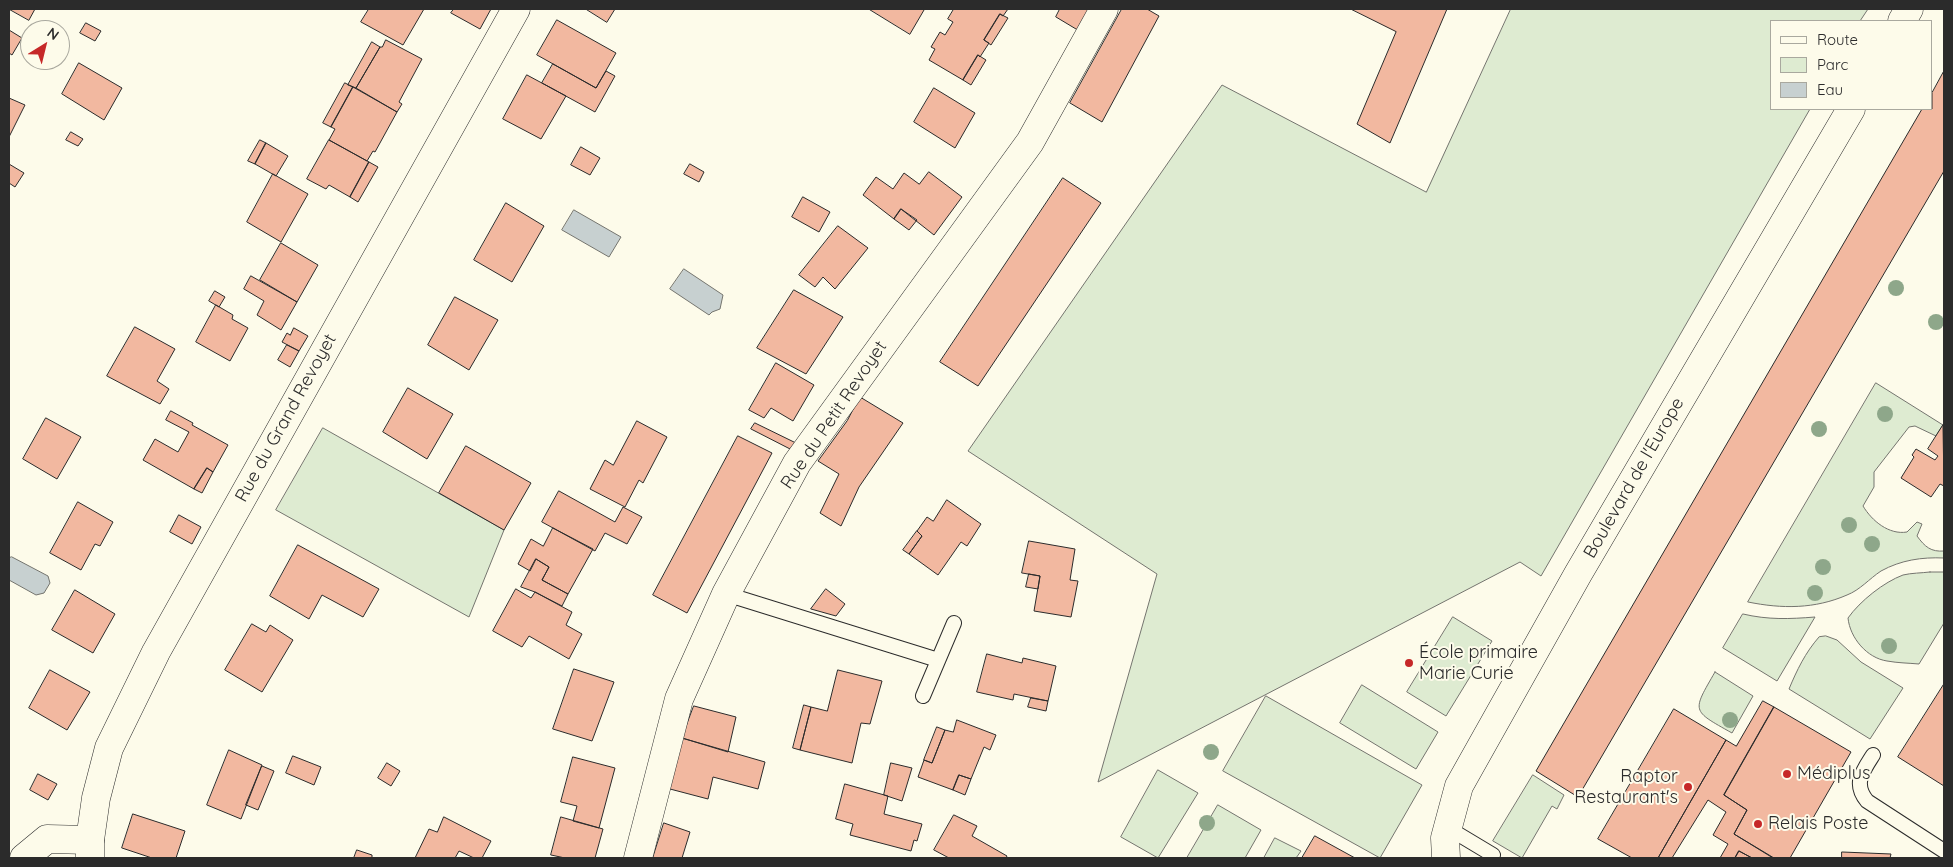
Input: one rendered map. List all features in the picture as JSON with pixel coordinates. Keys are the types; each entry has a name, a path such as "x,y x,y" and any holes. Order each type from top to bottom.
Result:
{"street":[{"name":"Rue du Grand Revoyet","path":"90,849 96,798 110,748 156,652 516,9"},
{"name":"Rue du Petit Revoyet","path":"638,858 679,699 726,594 797,463 1030,142 1104,9"},
{"path":"1903,20 1909,9"},
{"name":"Boulevard de l'Europe","path":"1446,858 1445,838 1459,786 1578,574 1850,110"},
{"path":"24,858 47,839 90,849"}],"lane":[{"path":"726,594 938,660"},
{"path":"923,696 954,623"},
{"path":"1873,755 1860,780 1860,793 1867,802 1944,851"},
{"path":"1448,828 1493,855"}],"green space":[{"path":"1511,9 1868,9 1861,20 1770,20 1770,110 1809,110 1541,576 1520,562 1098,782 1157,574 968,451 1222,85 1426,192"},
{"path":"1876,383 1943,425 1936,436 1915,426 1909,427 1874,472 1874,487 1863,506 1876,522 1894,531 1907,532 1917,522 1922,524 1917,536 1929,548 1935,551 1944,551 1944,558 1920,559 1896,564 1881,571 1852,593 1823,603 1786,607 1748,602"},
{"path":"323,428 504,530 469,617 276,510"},
{"path":"1944,572 1944,623 1919,664 1887,661 1873,656 1866,651 1852,633 1848,618 1859,605 1888,582 1906,574"},
{"path":"1743,614 1779,618 1815,617 1777,681 1723,648"},
{"path":"1453,617 1492,641 1446,716 1407,692"},
{"path":"1826,636 1837,640 1861,662 1903,688 1870,739 1789,689 1798,668 1810,649 1819,637"},
{"path":"1715,672 1753,696 1732,733 1709,719 1700,709 1699,703 1702,695"},
{"path":"1362,685 1438,732 1416,769 1340,723"},
{"path":"1266,696 1422,785 1380,858 1223,771"},
{"path":"1158,770 1198,793 1158,858 1121,837"},
{"path":"1533,775 1564,795 1557,809 1552,806 1522,858 1493,841"},
{"path":"1218,805 1261,830 1245,858 1187,858"},
{"path":"1275,838 1301,851 1296,858 1264,858"}],"water":[{"path":"574,210 621,237 609,257 562,230"},
{"path":"684,269 723,295 720,309 709,315 670,289"},
{"path":"12,557 48,576 50,583 44,593 36,595 9,580 9,558"}],"building":[{"path":"9,9 35,9 29,20"},
{"path":"369,9 424,9 403,45 361,22"},
{"path":"454,9 491,9 480,29 451,13"},
{"path":"586,9 615,9 607,22"},
{"path":"869,9 923,9 924,10 910,34"},
{"path":"954,9 1008,9 1003,16 1000,14 984,40 989,43 980,57 978,55 963,80 929,60 935,49 931,47 940,32 945,35 953,22 948,19"},
{"path":"1060,9 1094,9 1081,32 1056,17"},
{"path":"1122,9 1147,9 1159,16 1102,122 1070,103"},
{"path":"1351,9 1447,9 1390,143 1357,124 1396,32"},
{"path":"1000,14 1008,18 991,45 984,40"},
{"path":"557,20 616,53 596,88 537,55"},
{"path":"86,23 101,31 95,41 80,33"},
{"path":"9,30 20,37 20,41 12,55 9,53"},
{"path":"386,40 422,59 399,102 402,104 397,112 356,88"},
{"path":"372,42 380,47 356,88 348,85"},
{"path":"978,55 986,60 971,85 963,80"},
{"path":"79,63 122,88 104,120 62,94"},
{"path":"553,64 596,88 606,71 615,76 595,112 542,83"},
{"path":"1944,71 1944,171 1578,797 1536,771 1921,110 1933,110 1933,91"},
{"path":"527,75 566,96 541,139 503,119"},
{"path":"345,83 353,87 331,127 323,123"},
{"path":"353,87 397,112 375,152 373,151 367,161 329,140 335,129 331,127"},
{"path":"934,88 975,113 955,148 914,122"},
{"path":"9,98 25,105 9,137"},
{"path":"71,132 83,139 78,146 66,140"},
{"path":"260,140 266,143 255,164 248,161"},
{"path":"329,140 369,162 350,197 329,185 326,189 307,179"},
{"path":"266,143 288,156 276,176 255,164"},
{"path":"581,147 600,158 590,175 571,165"},
{"path":"369,162 378,167 358,202 350,197"},
{"path":"9,164 24,173 15,187 9,183"},
{"path":"690,164 704,172 699,182 684,174"},
{"path":"929,172 962,197 934,235 901,209 894,219 863,195 876,177 893,189 904,173 919,184"},
{"path":"273,174 308,194 281,242 247,222"},
{"path":"1063,178 1101,203 978,386 940,362"},
{"path":"803,197 830,212 819,232 792,217"},
{"path":"506,203 544,226 512,282 474,260"},
{"path":"901,209 917,220 909,230 894,219"},
{"path":"838,226 868,248 835,289 823,277 815,287 799,275"},
{"path":"281,243 318,265 297,302 260,280"},
{"path":"251,276 297,302 281,330 257,315 264,301 244,289"},
{"path":"794,290 843,317 806,374 757,348"},
{"path":"215,291 225,297 219,307 209,301"},
{"path":"455,297 498,320 469,370 428,345"},
{"path":"216,305 233,315 232,319 248,328 230,361 196,342"},
{"path":"135,327 175,349 157,381 169,389 160,404 107,376"},
{"path":"294,328 308,336 299,351 282,342 287,333 290,335"},
{"path":"287,345 299,351 290,367 278,360"},
{"path":"776,363 814,385 793,421 771,408 764,418 749,410"},
{"path":"408,388 453,414 427,459 383,432"},
{"path":"860,397 903,423 859,487 841,526 820,513 839,474 818,461 847,421"},
{"path":"171,411 228,445 213,472 207,468 194,489 143,460 155,439 178,452 189,432 166,420"},
{"path":"46,418 81,437 57,479 23,459"},
{"path":"637,421 667,437 643,483 639,480 625,507 590,489 605,460 613,465"},
{"path":"755,423 798,444 794,451 751,429"},
{"path":"1943,425 1944,486 1940,484 1931,497 1901,478 1914,457 1912,455 1916,449 1935,460 1938,456 1928,449"},
{"path":"738,436 772,453 687,613 653,595"},
{"path":"466,446 531,483 504,530 439,493"},
{"path":"207,468 213,472 202,493 194,489"},
{"path":"559,491 615,522 623,507 642,517 627,544 605,533 595,551 542,522"},
{"path":"947,500 981,524 967,546 961,542 938,575 909,554 922,536 917,531 927,517 933,521"},
{"path":"78,502 113,522 100,546 95,544 81,570 50,553"},
{"path":"179,515 201,527 192,544 170,532"},
{"path":"553,528 593,549 568,594 542,580 549,567 536,559 530,571 518,564 531,539 543,546"},
{"path":"917,531 922,536 909,554 903,550"},
{"path":"1029,541 1075,549 1070,580 1078,581 1071,617 1034,611 1040,576 1022,573"},
{"path":"298,545 379,589 363,617 322,595 309,619 270,596"},
{"path":"536,559 549,567 542,580 568,594 562,606 521,587"},
{"path":"1029,574 1040,576 1038,589 1026,587"},
{"path":"516,589 531,598 535,592 572,612 566,625 582,634 569,659 529,636 522,647 493,631"},
{"path":"826,589 845,604 836,616 811,609"},
{"path":"75,590 115,614 93,653 52,630"},
{"path":"252,624 266,632 270,625 293,640 262,692 225,670"},
{"path":"987,654 1022,663 1023,658 1056,666 1048,701 1014,694 1013,700 977,692"},
{"path":"574,669 614,682 592,741 553,729"},
{"path":"50,670 90,692 67,730 29,708"},
{"path":"838,670 882,681 870,724 861,723 852,763 800,750 811,707 827,711"},
{"path":"1944,684 1944,786 1898,757"},
{"path":"1031,698 1048,701 1046,711 1028,707"},
{"path":"1763,701 1774,707 1724,795 1747,810 1734,834 1773,858 1752,858 1739,851 1735,858 1720,858 1728,844 1713,835 1726,812 1708,800 1672,858 1658,858 1726,740 1736,746"},
{"path":"804,705 811,707 800,750 793,748"},
{"path":"694,706 736,717 728,752 682,738"},
{"name":"Médiplus","path":"1774,707 1851,752 1790,858 1774,858 1734,834 1747,810 1724,795"},
{"path":"1674,709 1726,740 1658,858 1632,858 1598,839"},
{"path":"957,720 996,735 990,750 984,747 971,779 959,775 953,790 918,777 924,760 932,763 945,730 953,732"},
{"path":"937,727 945,730 932,763 924,760"},
{"path":"682,738 765,762 758,789 713,777 708,799 670,789"},
{"path":"229,750 262,765 241,819 207,805"},
{"path":"293,756 321,767 314,785 286,773"},
{"path":"573,757 615,768 599,828 573,821 577,806 561,802"},
{"path":"387,763 400,771 391,786 378,778"},
{"path":"891,763 912,768 902,801 884,795"},
{"path":"262,766 274,771 258,810 246,805"},
{"path":"38,774 57,784 48,800 30,790"},
{"path":"959,775 971,779 965,795 953,790"},
{"path":"845,784 888,796 884,814 922,824 917,841 914,840 911,851 850,835 853,824 836,819"},
{"path":"133,814 185,831 176,858 152,858 122,848"},
{"path":"954,815 977,826 972,836 1007,856 1006,858 949,858 934,850"},
{"path":"444,817 491,841 482,858 474,858 459,851 455,858 415,858 429,829 437,832"},
{"path":"561,817 603,829 595,858 565,858 551,855"},
{"path":"664,823 690,832 682,858 653,858"},
{"path":"1315,836 1355,858 1302,858"},
{"path":"357,850 372,855 372,858 354,858"},
{"path":"1739,851 1752,858 1735,858"},
{"path":"1842,852 1891,854 1890,858 1842,858"}],"place":[{"name":"École primaire Marie Curie","path":"1409,663"},
{"name":"Médiplus","path":"1787,774"},
{"name":"Raptor Restaurant's","path":"1688,787"},
{"name":"Relais Poste","path":"1758,824"}]}
